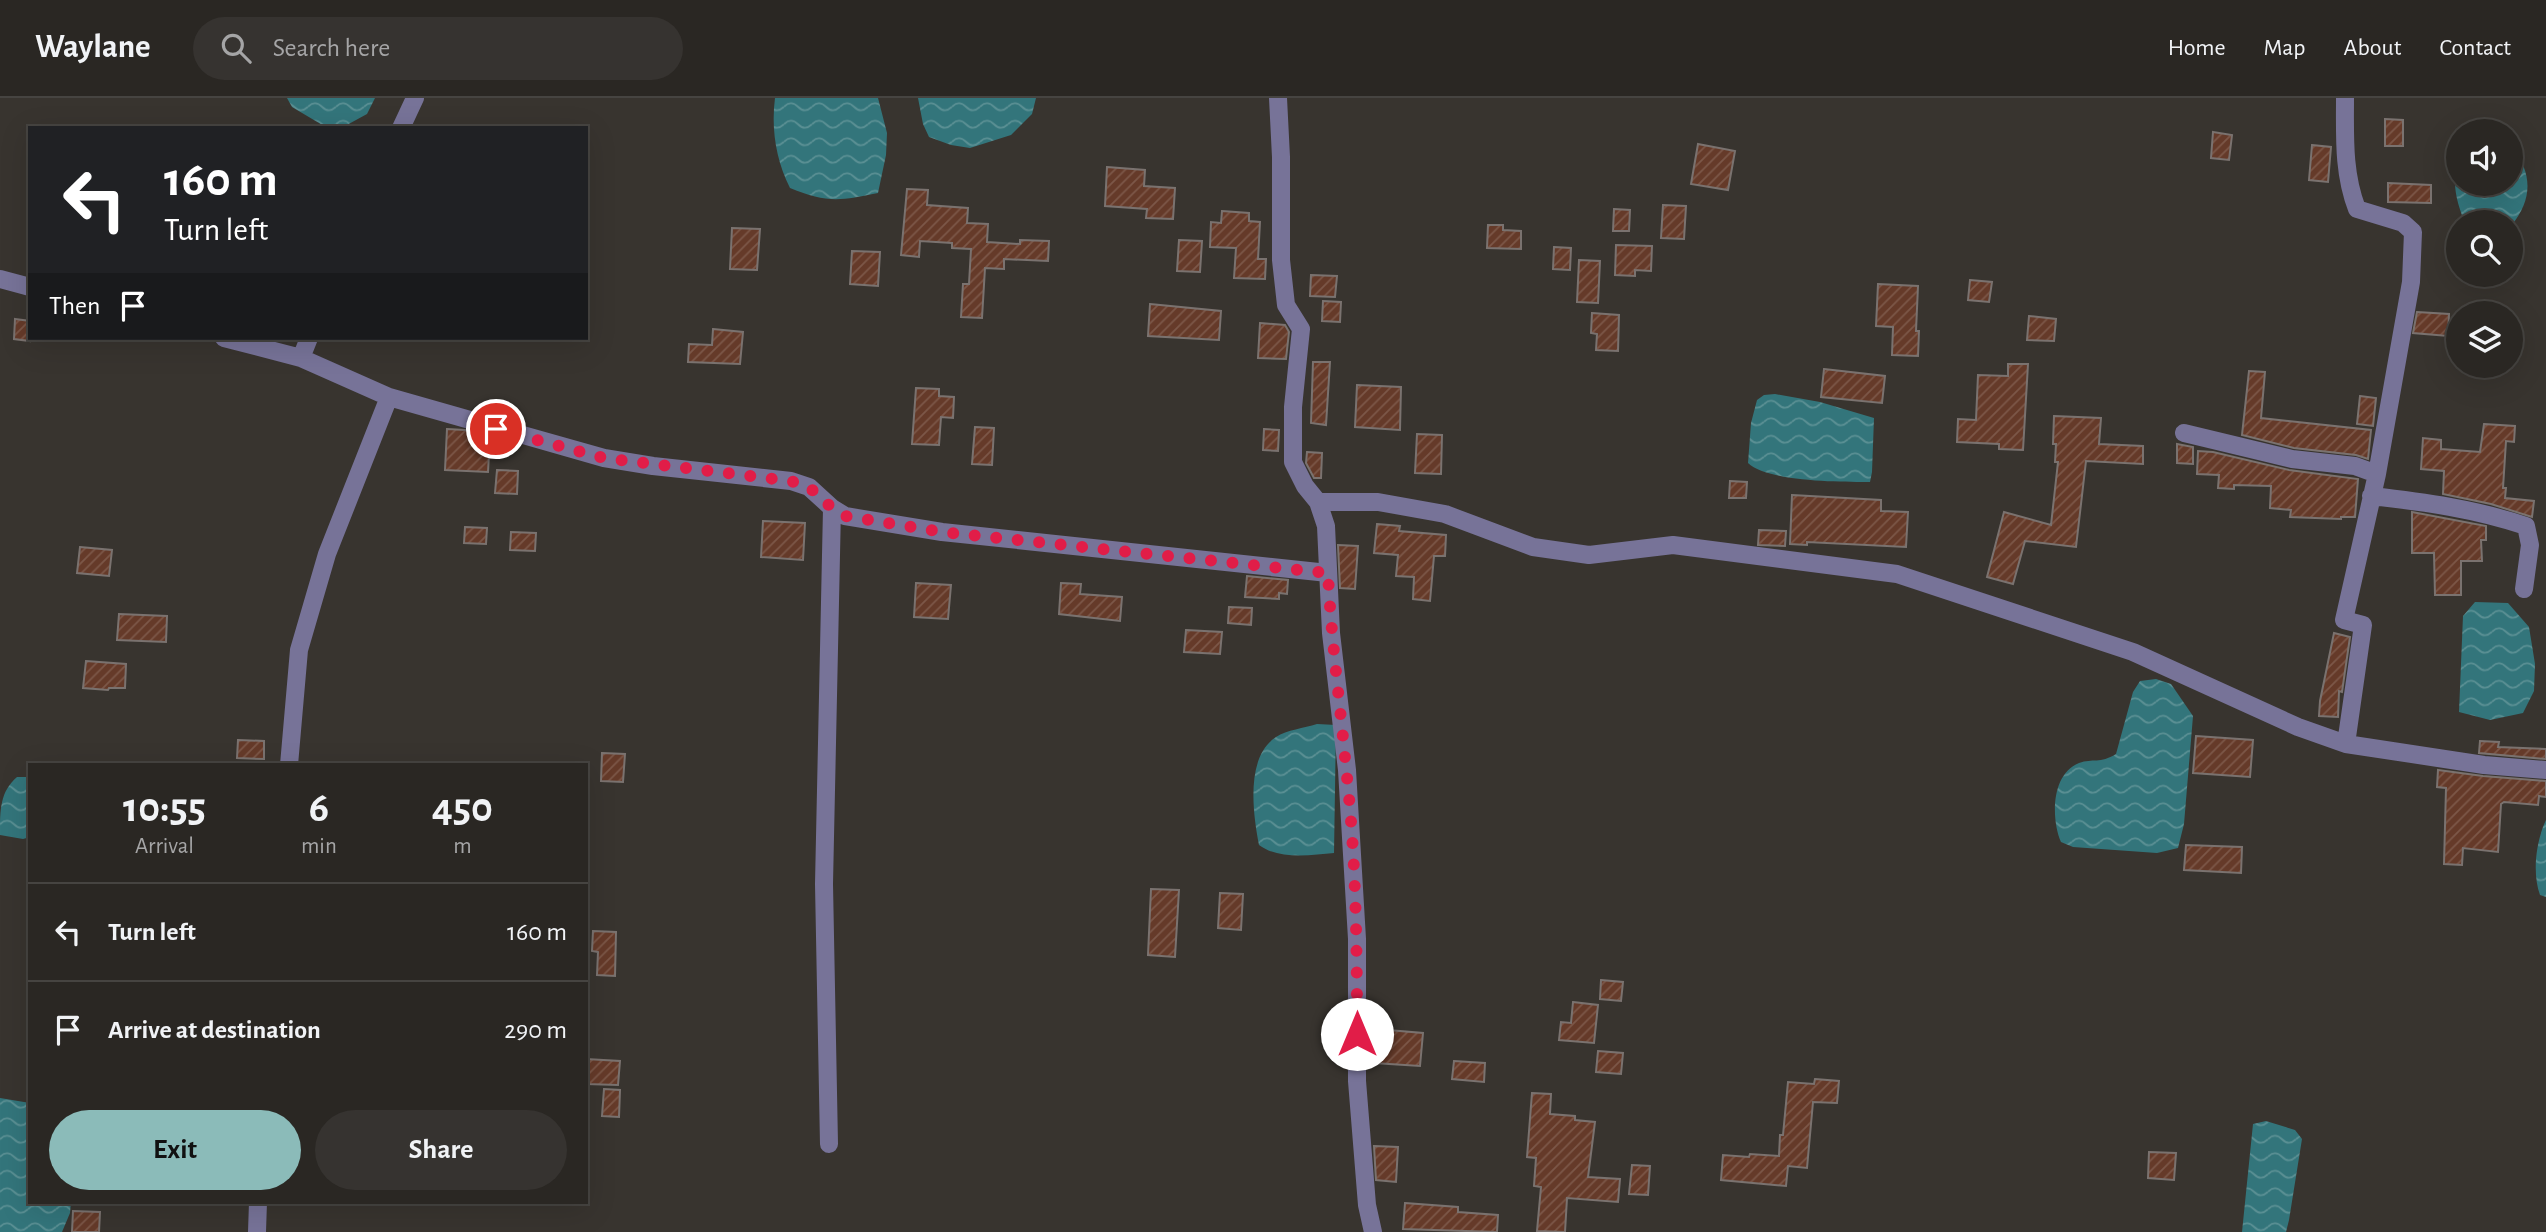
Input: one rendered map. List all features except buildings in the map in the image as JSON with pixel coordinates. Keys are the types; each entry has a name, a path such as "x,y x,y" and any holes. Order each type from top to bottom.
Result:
{"street":[{"path":"402,126 415,98"},
{"path":"1278,98 1281,157 1280,260 1286,305 1301,329 1293,407 1293,462 1305,486 1318,502 1326,526 1331,633 1347,770 1357,926 1357,1081 1367,1205 1373,1232"},
{"path":"2345,98 2346,166 2357,209 2403,223 2413,232 2411,282 2376,474 2344,620 2363,625 2346,744"},
{"path":"0,279 28,286"},
{"path":"232,340 301,358 389,397 604,458 791,481 809,487 845,516 942,532 1328,573"},
{"path":"301,358 308,340"},
{"path":"289,763 299,650 327,554 389,397"},
{"path":"2184,433 2292,459 2355,466 2376,474"},
{"path":"2371,496 2473,510 2526,526 2530,545 2524,589"},
{"path":"1318,502 1378,502 1445,514 1533,547 1588,555 1673,545 1897,574 2133,652 2298,727 2346,744 2484,765 2546,770"},
{"path":"829,1144 824,884 832,508"},
{"path":"257,1232 258,1204"}],"water":[{"path":"287,98 375,98 367,114 345,126 324,126 292,107"},
{"path":"775,98 878,98 887,133 886,155 878,193 833,199 790,188 776,144"},
{"path":"918,98 1036,98 1032,114 1011,135 970,148 929,137 923,124"},
{"path":"2523,166 2528,186 2521,210 2461,210 2457,196 2523,196"},
{"path":"1775,394 1820,402 1874,418 1870,482 1788,477 1771,474 1748,463 1751,423 1757,400 1764,395"},
{"path":"2475,602 2508,603 2529,627 2535,664 2534,691 2523,713 2490,720 2459,712 2463,616"},
{"path":"2156,679 2171,684 2193,716 2184,824 2178,848 2157,853 2073,847 2061,842 2055,810 2058,787 2063,777 2079,763 2105,759 2116,754 2133,692 2140,681"},
{"path":"1317,724 1336,725 1334,853 1285,855 1267,850 1259,845 1255,818 1255,772 1259,758 1266,746 1276,737"},
{"path":"17,777 28,777 28,838 23,839 0,835 2,802"},
{"path":"2546,820 2546,897 2540,895 2536,867 2538,847"},
{"path":"0,1098 28,1103 28,1204 71,1204 62,1232 0,1232"},
{"path":"2266,1121 2295,1130 2302,1139 2289,1220 2286,1232 2242,1232 2253,1124"}],"route":[{"path":"496,429 604,458 791,481 809,487 845,516 942,532 1328,573 1331,633 1347,770 1357,939 1357,1034"}]}
